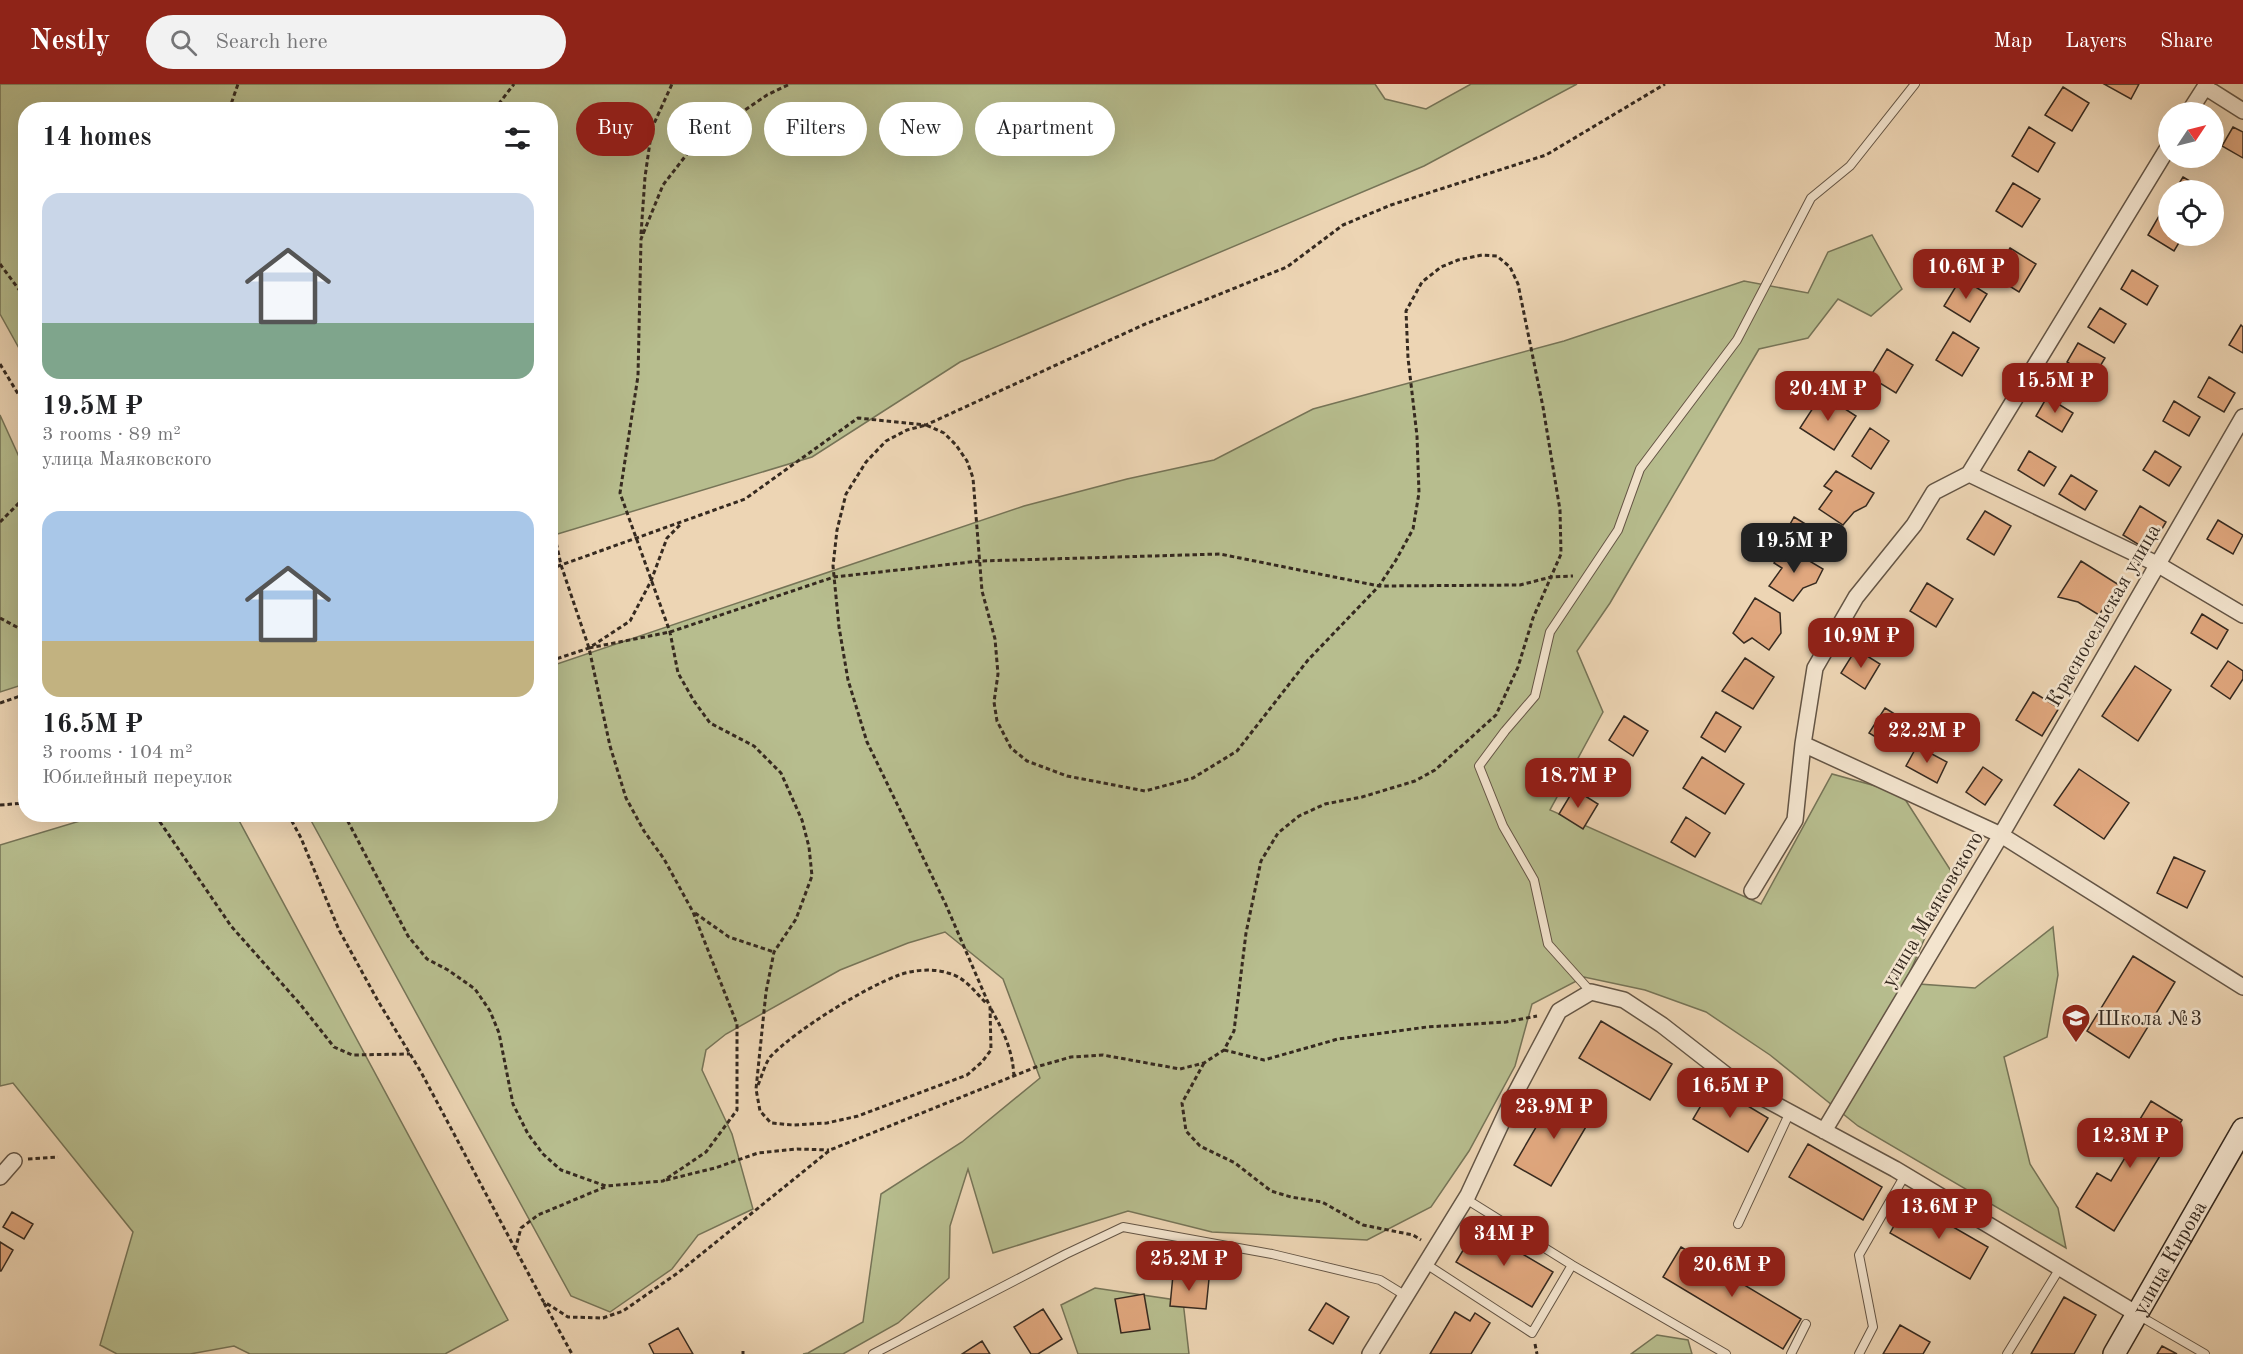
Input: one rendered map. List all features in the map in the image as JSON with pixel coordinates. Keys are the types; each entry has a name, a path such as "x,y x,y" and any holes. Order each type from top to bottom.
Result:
{"street":[{"path":"2196,102 2206,86 2243,111"},
{"path":"1752,891 1794,820 1815,668 1856,597 1914,525 1934,492 1969,474 2158,164"},
{"name":"Красносельская улица","path":"2001,835 2243,417"},
{"path":"1969,474 2157,564 2243,615"},
{"name":"улица Маяковского","path":"1803,744 2001,835 1824,1131"},
{"path":"2001,835 2243,987"},
{"path":"1370,1354 1466,1199 1514,1096 1559,1011 1591,992 1624,1000 1662,1025 1739,1086 1905,1175 2137,1314"},
{"name":"улица Кирова","path":"2114,1354 2243,1129"},
{"path":"0,1177 14,1161"}],"lane":[{"path":"1591,992 1548,944 1534,880 1503,826 1479,766 1535,696 1550,632 1618,530 1640,470 1737,340 1811,198 1850,166 1915,84"},
{"path":"1738,1224 1790,1112"},
{"path":"1859,1354 1873,1327 1859,1255 1905,1175"},
{"path":"1466,1199 1572,1265 1726,1354"},
{"path":"873,1354 1056,1259 1123,1227 1283,1256 1380,1280 1406,1296"},
{"path":"1426,1264 1532,1333 1572,1265"},
{"path":"2007,1354 2060,1268"},
{"path":"2137,1314 2205,1354"},
{"path":"1791,1354 1806,1324"}],"path":[{"path":"232,102 238,84"},
{"path":"500,102 514,84"},
{"path":"672,84 652,128 645,177 641,238 638,376 620,493 670,632 678,674 710,723 754,746 781,773 802,820 809,847 812,876 796,919 774,952 766,993 756,1089 760,1111 771,1123 793,1125 827,1123 858,1116 967,1075 982,1062 991,1050 990,1007 962,978 949,973 932,970 900,975 867,990 789,1040 770,1058 756,1089"},
{"path":"641,238 663,185 694,146 767,95 790,84"},
{"path":"1014,1078 1013,1061 1006,1034 990,1007 946,905 867,742 848,680 834,577 837,530 846,494 866,462 886,441 907,430 926,425 1143,325 1287,267 1343,225 1391,205 1546,155 1665,84"},
{"path":"543,1301 568,1317 603,1318 623,1311 679,1272 830,1150 1014,1078 1036,1067 1071,1057 1103,1055 1180,1069 1204,1064 1224,1050 1234,1031 1246,933 1261,861 1278,833 1299,816 1324,804 1362,797 1414,781 1435,770 1496,715 1518,667 1533,618 1561,554 1560,510 1543,407 1518,284 1509,267 1497,256 1482,255 1458,260 1441,267 1422,282 1406,311 1408,358 1417,436 1419,493 1413,530 1379,586 1308,660 1237,751 1193,778 1145,791 1067,776 1027,761 1011,747 997,721 994,702 998,674 996,651 982,591 973,478 967,461 956,445 944,433 926,425 858,418 745,499 558,566"},
{"path":"0,264 18,288"},
{"path":"0,364 18,394"},
{"path":"0,522 18,504"},
{"path":"589,648 630,621 651,581 667,538 684,521"},
{"path":"558,551 589,648 610,746 626,798 644,831 664,859 693,912 737,1024 737,1110 706,1152 663,1181"},
{"path":"558,658 589,648 670,632 834,577 980,561 1220,554 1379,586 1520,585 1551,577 1581,576"},
{"path":"0,618 18,628"},
{"path":"0,703 18,697"},
{"path":"0,805 18,804"},
{"path":"160,822 231,926 300,1004 334,1047 352,1055 410,1054"},
{"path":"292,822 339,930 410,1054 572,1354"},
{"path":"348,822 408,936 427,959 448,970 475,990 490,1011 499,1033 513,1104 528,1134 543,1154 561,1170 606,1186"},
{"path":"693,912 729,937 774,952"},
{"path":"1224,1050 1264,1060 1338,1039 1426,1027 1506,1022 1559,1011"},
{"path":"1204,1064 1182,1103 1186,1131 1200,1146 1235,1163 1271,1191 1322,1202 1363,1225 1413,1235 1436,1248"},
{"path":"515,1250 521,1228 538,1215 606,1186 663,1181 715,1168 758,1153 797,1149 830,1150"}],"green space":[{"path":"0,84 1375,84 1385,99 1426,109 1471,84 1577,84 1424,166 960,362 812,457 558,534 558,102 18,102 18,346 0,314"},
{"path":"1872,235 1902,289 1871,316 1838,299 1808,338 1759,349 1610,603 1577,651 1603,712 1550,810 1761,904 1832,774 1901,793 1953,874 1905,983 1975,988 2053,927 2058,975 2047,1037 2004,1057 2030,1164 2058,1208 2066,1248 1858,1126 1770,1055 1706,1012 1645,990 1584,977 1532,1004 1515,1066 1469,1151 1431,1207 1367,1240 1212,1232 1128,1211 993,1253 968,1169 950,1226 949,1278 898,1323 843,1354 803,1354 863,1322 881,1194 962,1142 1040,1078 1003,979 945,932 908,943 840,970 726,1034 706,1050 702,1070 732,1134 753,1209 698,1235 672,1269 610,1312 571,1296 312,822 558,822 558,664 1024,506 1127,479 1214,460 1313,409 1564,341 1744,281 1808,293 1828,252"},
{"path":"0,415 18,455 18,686 0,692"},
{"path":"76,822 240,822 508,1320 445,1354 250,1354 234,1346 190,1354 117,1354 100,1345 133,1232 13,1083 0,1086 0,845"},
{"path":"1095,1288 1183,1301 1189,1354 1078,1354 1061,1305"},
{"path":"1657,1335 1688,1340 1692,1354 1631,1354"}],"building":[{"path":"2104,84 2139,84 2131,99"},
{"path":"2063,87 2089,103 2072,131 2045,115"},
{"path":"2029,127 2055,143 2038,172 2012,156"},
{"path":"2233,127 2243,132 2243,158 2224,147 2224,143"},
{"path":"2013,183 2040,199 2022,227 1996,211"},
{"path":"2158,218 2158,241 2148,235"},
{"path":"2166,246 2177,246 2174,251"},
{"path":"2010,248 2036,264 2019,292 1993,276"},
{"path":"2132,270 2158,286 2147,305 2121,289"},
{"path":"1961,278 1987,294 1970,322 1944,306"},
{"path":"2100,308 2126,324 2114,343 2088,327"},
{"path":"2241,325 2243,327 2243,353 2229,345"},
{"path":"1953,332 1979,348 1962,376 1936,360"},
{"path":"2078,343 2105,358 2093,378 2067,362"},
{"path":"1887,349 1913,365 1896,393 1870,377"},
{"path":"2209,377 2235,393 2224,412 2198,397"},
{"path":"1822,394 1856,416 1834,450 1800,428"},
{"path":"2047,397 2073,413 2062,432 2036,416"},
{"path":"2174,401 2200,417 2189,436 2163,421"},
{"path":"1870,428 1889,441 1871,469 1852,456"},
{"path":"2029,451 2056,467 2044,486 2018,470"},
{"path":"2155,451 2181,467 2169,486 2143,470"},
{"path":"1836,471 1874,493 1866,506 1854,512 1843,525 1819,509 1832,491 1824,486"},
{"path":"2071,475 2097,491 2085,510 2059,494"},
{"path":"2140,506 2166,522 2149,551 2123,535"},
{"path":"1985,511 2011,526 1994,555 1967,539"},
{"path":"1794,517 1825,536 1814,556 1783,537"},
{"path":"2218,520 2243,535 2233,554 2207,539"},
{"path":"1786,547 1823,569 1816,583 1803,588 1793,601 1769,586 1782,568 1774,563"},
{"path":"2081,561 2119,585 2099,615 2078,602 2058,597"},
{"path":"1927,583 1953,599 1936,627 1910,611"},
{"path":"1755,598 1780,613 1781,633 1769,650 1752,638 1744,643 1733,633"},
{"path":"2202,614 2228,630 2217,649 2191,633"},
{"path":"1856,649 1880,664 1865,689 1841,673"},
{"path":"1745,658 1774,677 1753,709 1722,691"},
{"path":"2228,661 2243,671 2243,679 2230,699 2211,686"},
{"path":"2135,666 2171,690 2138,741 2102,716"},
{"path":"2033,692 2059,708 2042,736 2016,720"},
{"path":"1885,708 1909,723 1894,748 1869,733"},
{"path":"1716,712 1741,727 1725,752 1701,737"},
{"path":"1624,716 1648,731 1633,756 1609,740"},
{"path":"1917,746 1947,762 1937,783 1906,766"},
{"path":"1702,757 1744,784 1725,814 1683,788"},
{"path":"1983,767 2002,780 1985,805 1966,792"},
{"path":"2079,769 2129,803 2104,839 2054,805"},
{"path":"1574,789 1598,804 1583,829 1559,814"},
{"path":"1686,817 1710,833 1695,857 1671,842"},
{"path":"2174,857 2205,871 2187,908 2157,893"},
{"path":"2133,956 2175,982 2129,1058 2087,1031"},
{"path":"1601,1021 1672,1064 1650,1100 1579,1058"},
{"path":"1713,1085 1768,1118 1748,1152 1693,1119"},
{"path":"1556,1093 1593,1115 1551,1186 1514,1165"},
{"path":"2151,1101 2182,1120 2114,1231 2076,1207 2097,1173 2111,1181 2143,1128 2137,1124"},
{"path":"1808,1144 1882,1187 1863,1220 1789,1177"},
{"path":"1908,1201 1988,1247 1970,1279 1890,1233"},
{"path":"12,1212 33,1224 24,1239 3,1227"},
{"path":"1477,1227 1553,1272 1532,1307 1456,1262"},
{"path":"0,1242 13,1250 1,1271 0,1271"},
{"path":"1681,1247 1801,1319 1783,1349 1663,1277"},
{"path":"1173,1275 1209,1279 1206,1309 1170,1306"},
{"path":"1144,1294 1150,1329 1121,1333 1115,1299"},
{"path":"2064,1297 2096,1315 2074,1354 2031,1354"},
{"path":"1326,1303 1349,1317 1333,1344 1309,1330"},
{"path":"1043,1309 1062,1339 1038,1354 1031,1354 1014,1327"},
{"path":"1455,1312 1470,1321 1475,1313 1490,1323 1471,1354 1430,1354"},
{"path":"1900,1325 1930,1342 1923,1354 1883,1354"},
{"path":"678,1328 693,1354 654,1354 649,1344"},
{"path":"982,1341 990,1354 962,1354"},
{"path":"2162,1346 2177,1354 2157,1354"}],"place":[{"name":"Школа №3","path":"2076,1044"}]}
